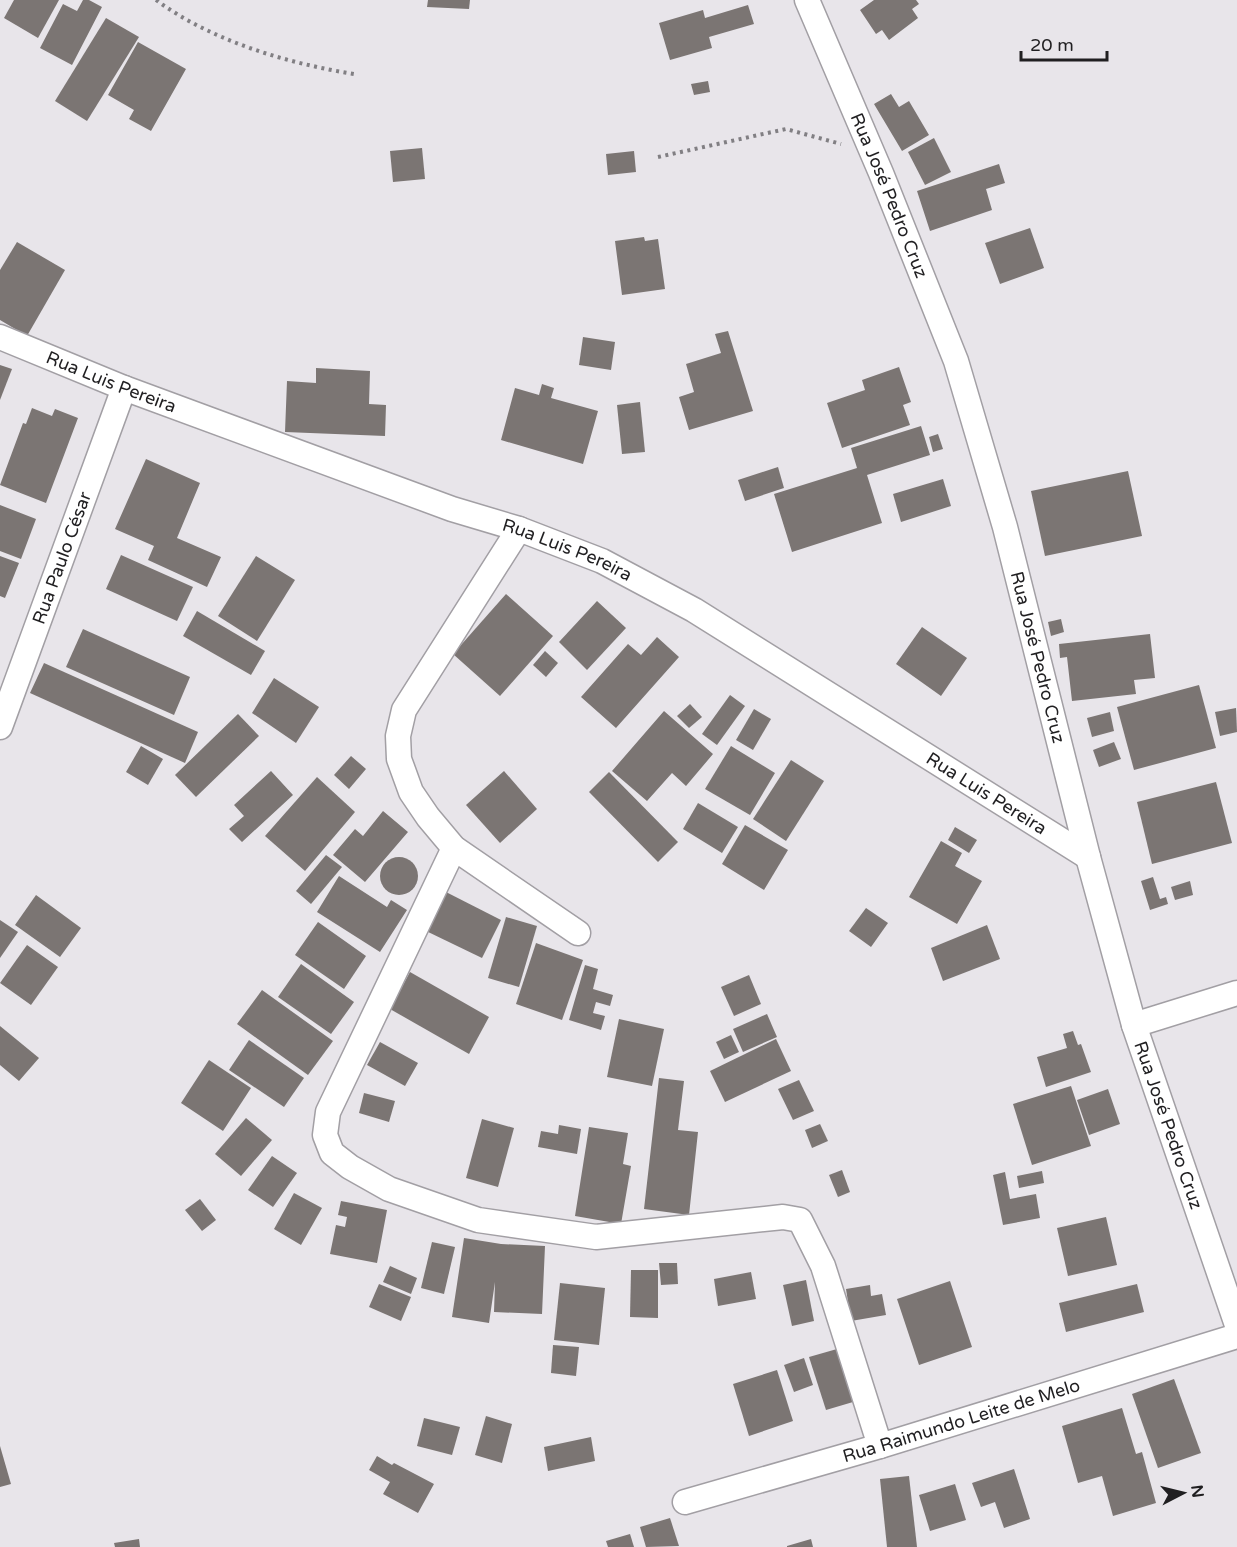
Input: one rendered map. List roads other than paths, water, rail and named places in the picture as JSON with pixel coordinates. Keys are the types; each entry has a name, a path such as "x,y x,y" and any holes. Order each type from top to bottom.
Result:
{"street":[{"name":"Rua José Pedro Cruz","path":"807,0 956,361 1005,527 1088,857 1134,1025 1237,1325"},
{"name":"Rua Luis Pereira","path":"0,337 124,388 452,509 519,529 602,561 694,610 1088,857"},
{"name":"Rua Paulo César","path":"0,727 124,388"},
{"path":"519,529 404,710 398,736 399,759 411,792 454,848 578,933"},
{"path":"454,848 328,1112 325,1135 332,1153 350,1167 389,1189 478,1220 596,1237 783,1217 800,1220 823,1266 880,1446"},
{"path":"1134,1025 1237,993"},
{"name":"Rua Raimundo Leite de Melo","path":"685,1502 880,1446 1237,1336"}]}
